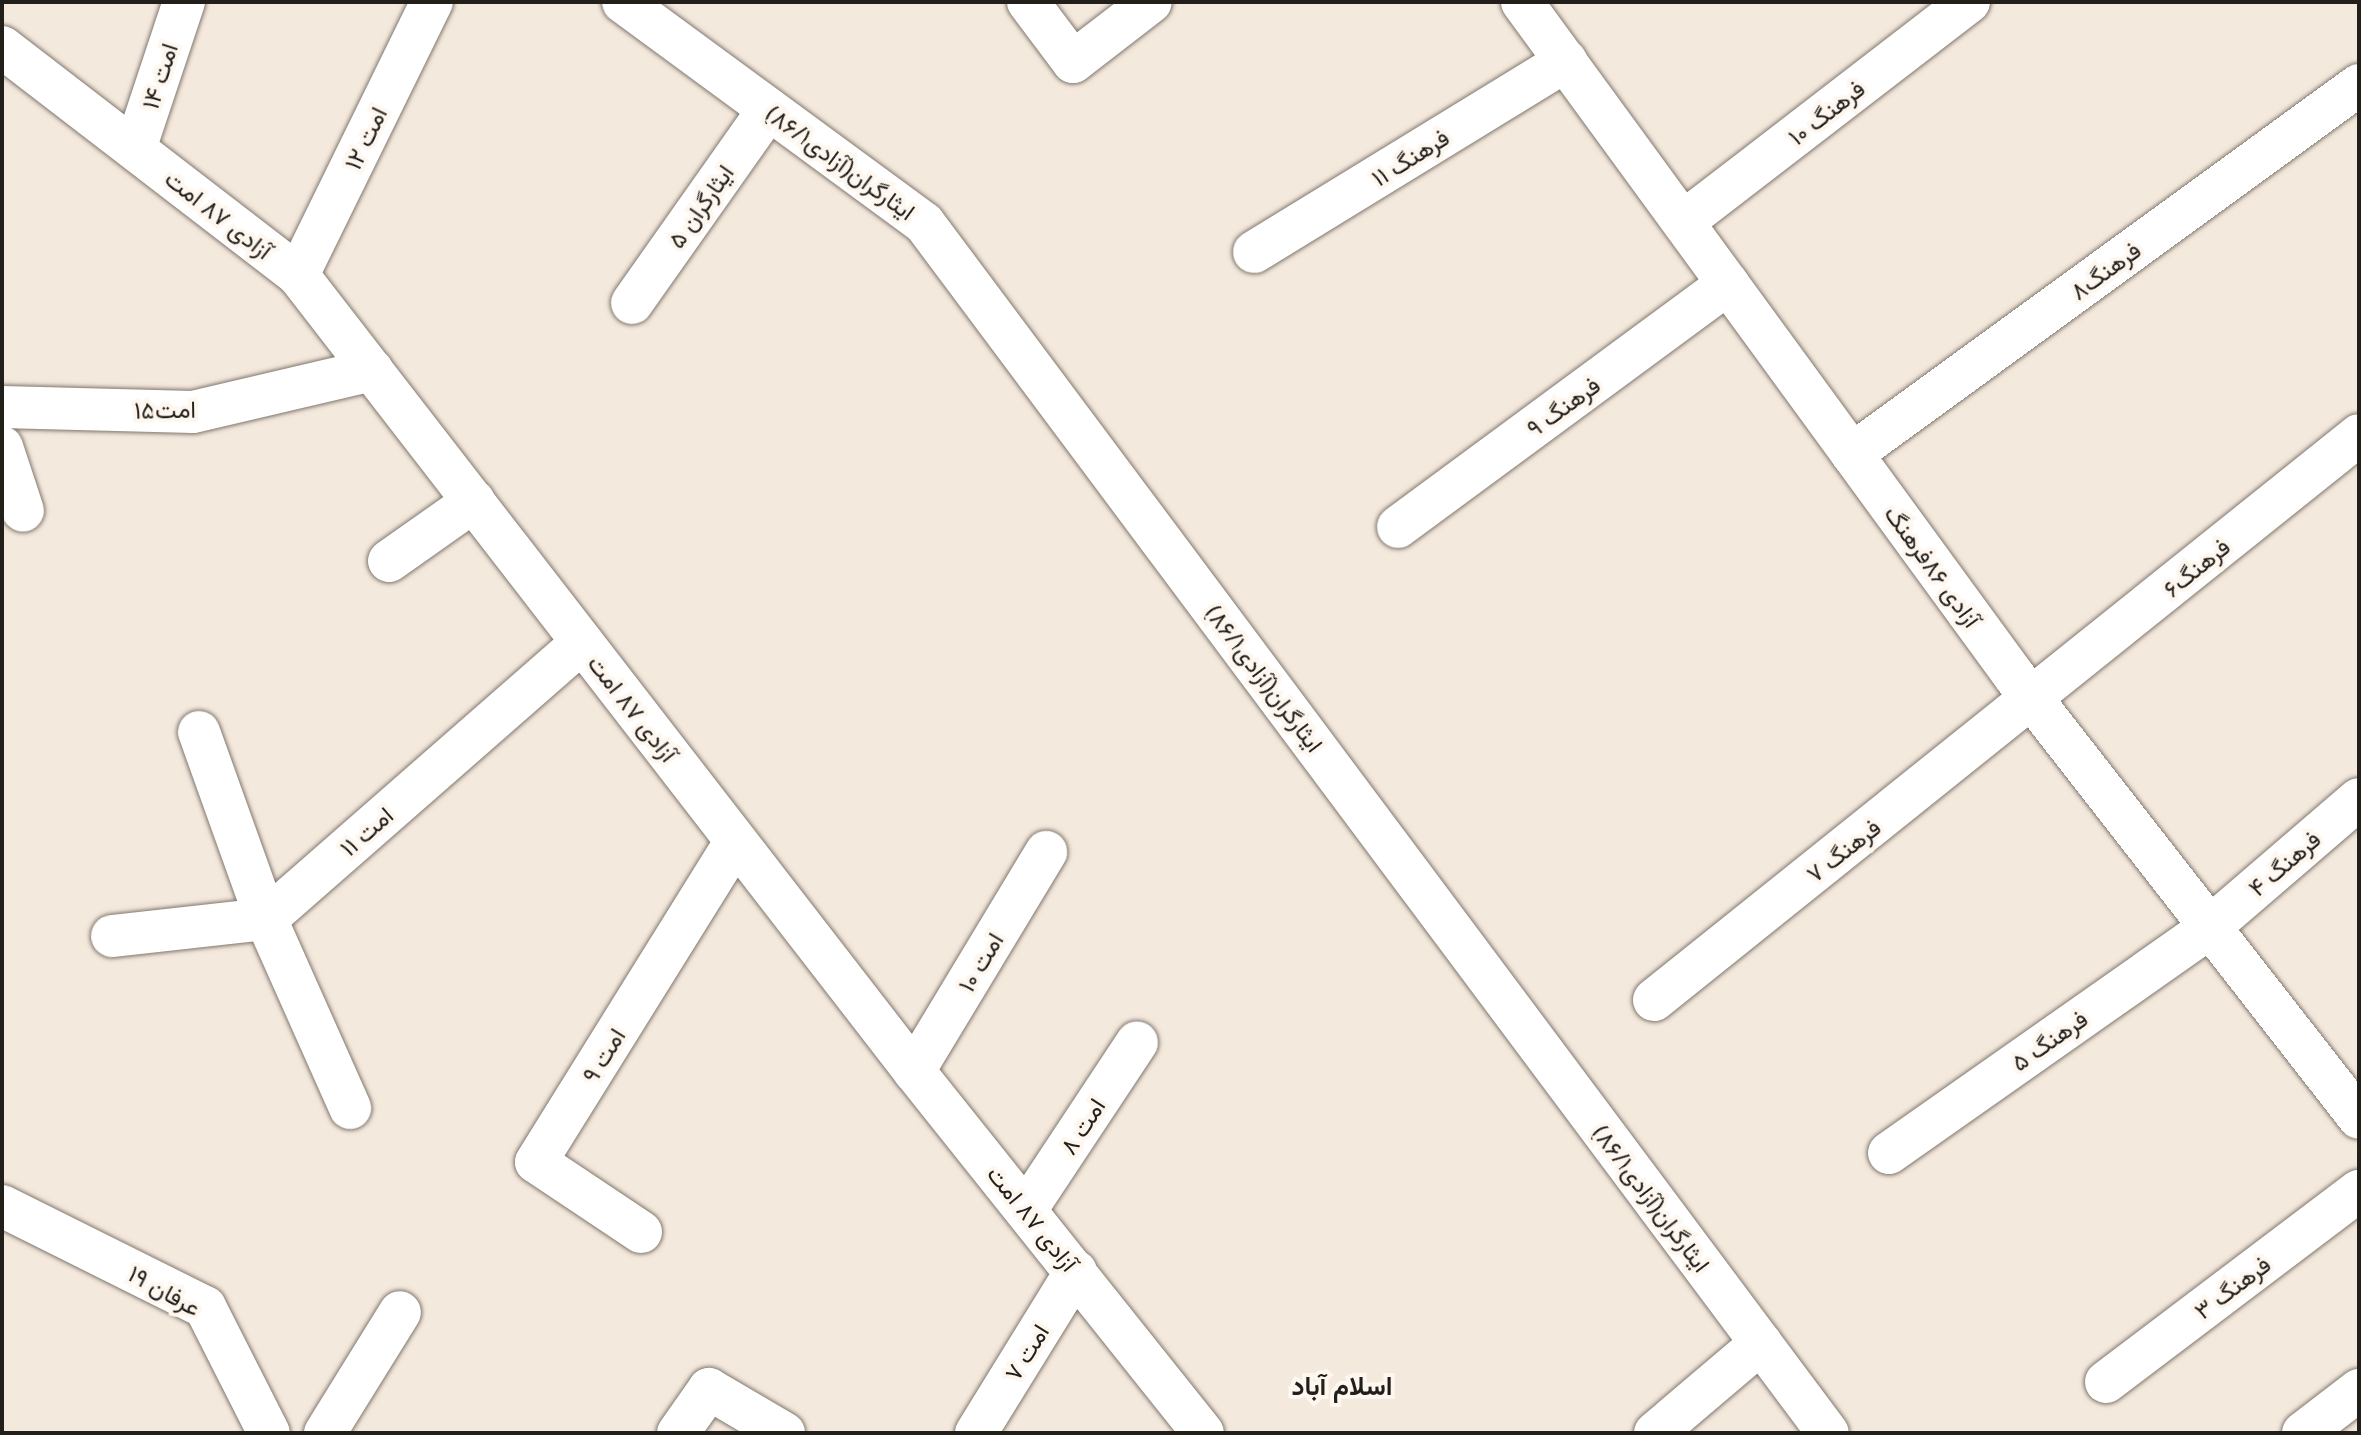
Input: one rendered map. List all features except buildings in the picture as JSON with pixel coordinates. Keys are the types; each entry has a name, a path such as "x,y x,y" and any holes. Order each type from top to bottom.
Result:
{"street":[{"name":"امت ۱۴","path":"135,149 184,2"},
{"name":"امت ۱۲","path":"298,275 432,2"},
{"name":"ایثارگران(آزادی۸۶/۱)","path":"623,2 924,223 1828,1433"},
{"path":"1028,2 1073,62 1151,2"},
{"name":"آزادی ۸۶فرهنگ","path":"1522,2 2032,700 2359,1118"},
{"name":"فرهنگ ۱۰","path":"1683,222 1969,2"},
{"name":"آزادی ۸۷ امت","path":"2,47 298,275 914,1071 1203,1433"},
{"name":"فرهنگ ۱۱","path":"1254,252 1566,61"},
{"name":"فرهنگ۸","path":"1852,454 2359,85"},
{"name":"ایثارگران ۵","path":"632,303 769,109"},
{"name":"فرهنگ ۹","path":"1398,527 1728,284"},
{"name":"امت۱۵","path":"2,407 193,412 372,370"},
{"name":"فرهنگ۶","path":"2032,700 2359,435"},
{"path":"2,447 23,511"},
{"path":"389,561 474,501"},
{"name":"امت ۱۱","path":"266,919 582,642"},
{"name":"فرهنگ ۷","path":"1654,1000 2032,700"},
{"path":"199,732 266,919 350,1108"},
{"name":"فرهنگ ۴","path":"2210,927 2359,799"},
{"name":"امت ۹","path":"641,1232 536,1162 736,841"},
{"name":"امت ۱۰","path":"914,1071 1046,852"},
{"path":"112,936 266,919"},
{"name":"فرهنگ ۵","path":"1889,1153 2210,927"},
{"name":"امت ۸","path":"1026,1210 1137,1042"},
{"name":"فرهنگ ۳","path":"2106,1382 2359,1191"},
{"name":"عرفان ۱۹","path":"2,1206 205,1307 269,1433"},
{"name":"امت ۷","path":"976,1433 1076,1271"},
{"path":"325,1433 400,1312"},
{"path":"1655,1433 1761,1343"},
{"path":"678,1433 709,1389 784,1433"},
{"path":"2303,1433 2359,1390"}],"district":[{"name":"اسلام آباد","path":"1342,1386"}]}
